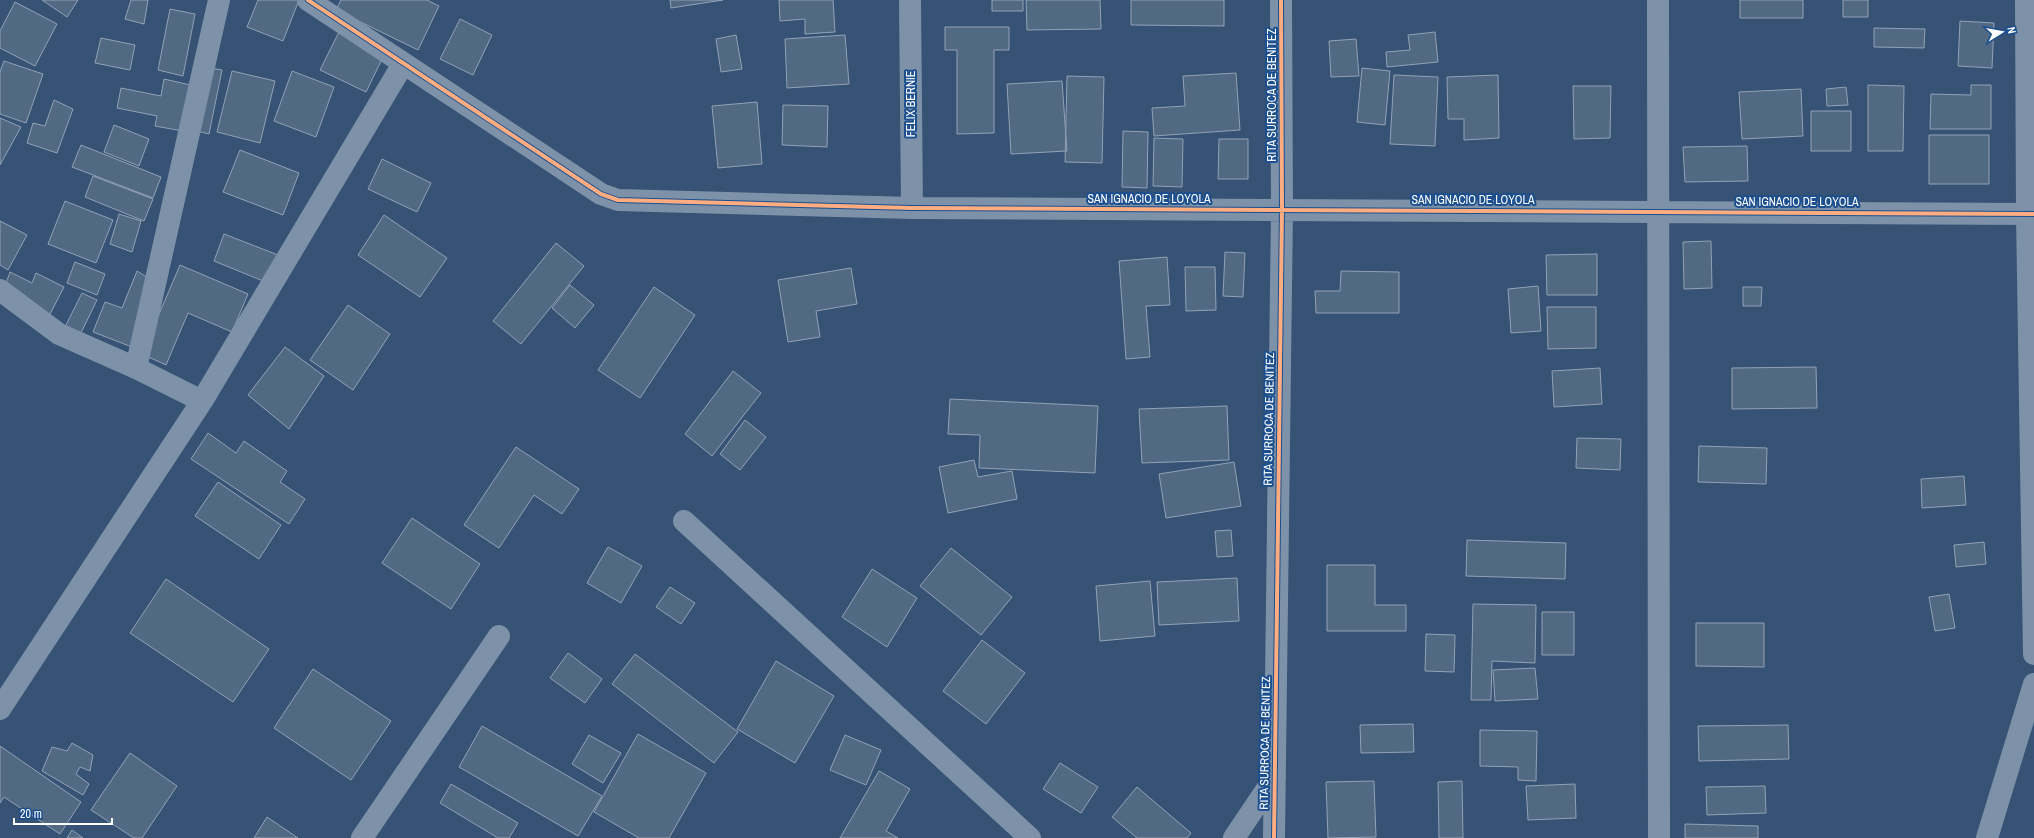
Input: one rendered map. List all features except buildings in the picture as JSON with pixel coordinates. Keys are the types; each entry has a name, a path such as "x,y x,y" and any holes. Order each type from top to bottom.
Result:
{"street":[{"path":"136,368 219,0"},
{"name":"SAN IGNACIO DE LOYOLA","path":"308,0 602,194 618,200 912,208 2030,214"},
{"name":"FELIX BERNIE","path":"910,0 912,208"},
{"name":"RITA SURROCA DE BENITEZ","path":"1274,838 1282,209 1281,0"},
{"path":"1658,0 1657,211 1659,838"},
{"path":"2026,0 2030,214 2034,654"},
{"path":"0,710 202,401 403,64"},
{"path":"0,290 59,334 136,368 202,401"},
{"path":"684,521 1030,838"},
{"path":"362,838 499,636"},
{"path":"1987,838 2034,684"},
{"path":"1234,838 1275,777"}],"cycle path":[{"path":"308,0 601,194 618,200 912,208 2034,214"},
{"path":"1274,838 1282,209 1281,0"}]}
